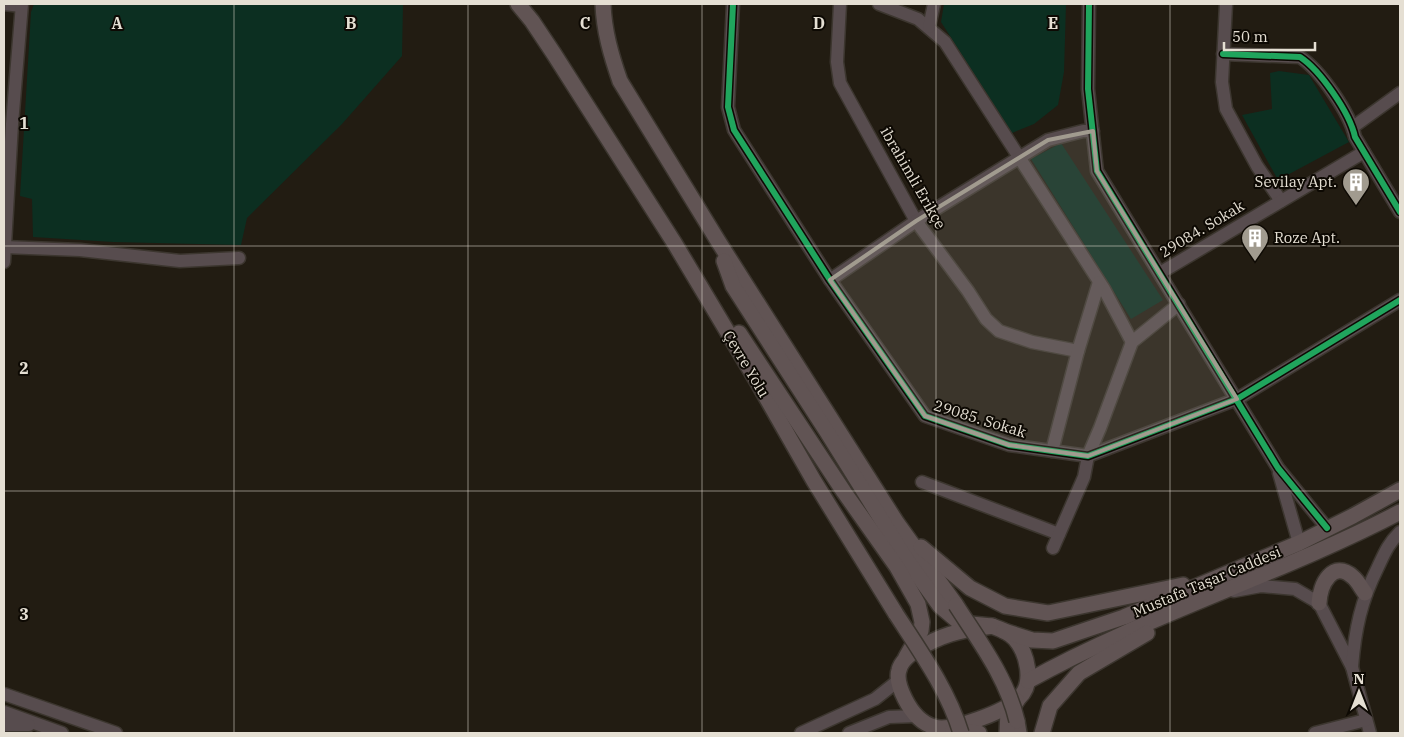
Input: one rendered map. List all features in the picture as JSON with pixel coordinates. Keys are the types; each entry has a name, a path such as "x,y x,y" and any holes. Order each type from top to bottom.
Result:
{"main road":[{"name":"Çevre Yolu","path":"518,4 554,54 675,244 814,481 930,668 948,701 961,733"},
{"path":"603,4 604,26 610,52 620,81 712,231 905,534 956,604 995,666 1014,708 1018,727"},
{"path":"638,188 693,262 844,492 896,567 918,604 922,622 921,631 898,670 900,687 908,706 921,721 932,727 979,733"},
{"name":"Mustafa Taşar Caddesi","path":"712,231 733,286 912,567 940,606 960,623 998,628 1032,640 1053,641 1124,617 1226,575 1299,543 1354,516 1400,490"},
{"name":"Mustafa Taşar Caddesi","path":"1028,681 1077,656 1187,607 1316,553 1400,512"},
{"path":"905,534 970,588 1005,606 1048,614 1226,575"},
{"path":"1319,602 1322,584 1328,576 1335,572 1344,572 1353,576 1365,593"},
{"path":"1042,733 1050,706 1079,673 1187,607"},
{"path":"906,657 930,643 957,632 998,628 1014,638 1026,657 1028,681 1020,698 1008,711 1006,733"},
{"path":"944,729 994,713 1020,698"}],"street":[{"path":"4,4 21,5 4,262"},
{"name":"29085. Sokak","path":"733,4 728,106 734,130 830,280 925,416 1009,445 1088,456 1237,399 1400,300"},
{"name":"ibrahimli Erikçe","path":"840,4 837,62 840,83 916,221 968,291 986,319 999,331 1032,342 1078,351"},
{"path":"879,4 918,19 945,42 1099,282 1132,342"},
{"path":"929,27 934,4"},
{"path":"1089,4 1088,89 1097,171 1278,468 1327,528"},
{"path":"1226,4 1222,82 1226,109 1258,166 1281,201"},
{"path":"1223,54 1300,57 1310,64 1326,83 1353,127 1364,152 1400,212"},
{"path":"1353,127 1400,93"},
{"path":"830,280 916,221 1048,140 1083,131 1093,131"},
{"name":"29084. Sokak","path":"1160,273 1364,152"},
{"path":"4,247 80,250 180,261 239,258"},
{"path":"1052,451 1078,351 1099,282"},
{"path":"1053,548 1084,477 1088,456 1132,342 1179,304"},
{"path":"1278,468 1299,543"},
{"path":"922,482 1059,534"},
{"path":"1352,667 1354,638 1365,593 1389,542 1400,532"},
{"path":"1221,593 1261,586 1295,589 1319,602 1352,667 1370,733"},
{"path":"802,733 875,699 899,680"},
{"path":"4,686 71,714 78,720"},
{"path":"4,694 116,733"},
{"path":"4,712 62,733"},
{"path":"849,733 889,716 917,716"},
{"path":"1315,733 1366,720"},
{"path":"4,726 31,725 48,728"}],"highlighted area":[{"path":"1093,131 1097,171 1237,399 1088,456 1009,445 925,416 830,280 916,221 1048,140"}],"green space":[{"path":"34,4 403,4 402,56 342,124 247,218 241,245 113,242 33,237 32,199 20,196 31,12"},
{"path":"944,4 1066,4 1064,72 1058,105 1034,124 1012,133 941,22"},
{"path":"1279,71 1309,75 1349,142 1278,180 1242,115 1272,109 1270,73"},
{"path":"1061,143 1163,300 1131,319 1031,159"}],"cycle path":[{"path":"733,4 728,107 734,130 830,280 925,416 1009,445 1088,456 1237,399 1400,300"},
{"path":"1089,4 1088,89 1097,171 1278,468 1327,528"},
{"path":"1223,54 1300,57 1308,63 1325,82 1341,105 1355,137 1400,212"}],"place":[{"name":"Sevilay Apt.","path":"1356,206"},
{"name":"Roze Apt.","path":"1255,262"}]}
